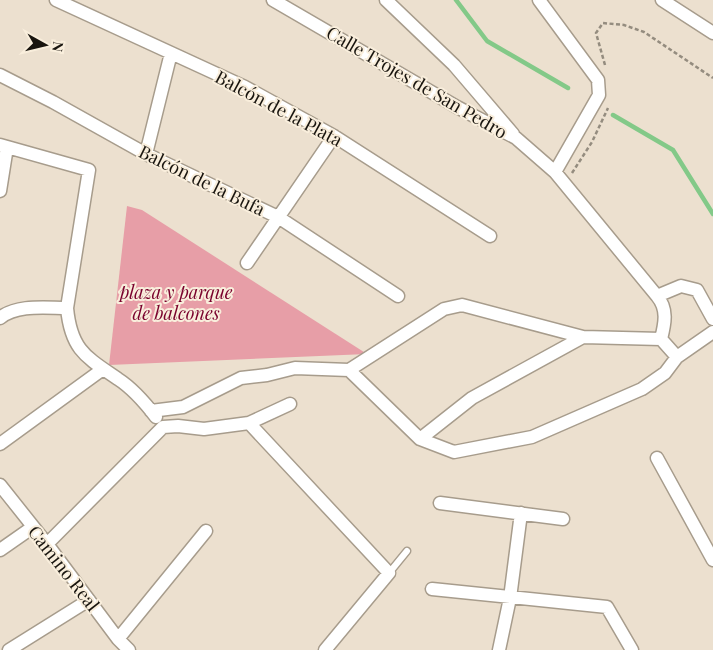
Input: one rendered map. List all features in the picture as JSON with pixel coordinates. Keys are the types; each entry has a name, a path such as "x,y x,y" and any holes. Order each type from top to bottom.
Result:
{"street":[{"name":"Balcón de la Plata","path":"56,0 245,87 334,136 490,236"},
{"name":"Calle Trojes de San Pedro","path":"273,0 457,107 516,138 555,172 664,303 665,321 662,339"},
{"path":"386,0 454,65 516,138"},
{"path":"539,0 598,80 600,87 599,94 555,172"},
{"path":"662,0 713,33"},
{"path":"146,154 171,53"},
{"name":"Balcón de la Bufa","path":"0,75 146,154 278,217 398,296"},
{"path":"247,263 334,136"},
{"path":"0,191 4,146 89,170 67,308 69,330 85,356 120,380 164,427"},
{"path":"657,296 681,286 697,290 713,319"},
{"path":"151,411 182,407 241,378 267,375 295,368 349,370 444,309 462,305 583,337 662,339 677,357"},
{"path":"0,318 7,312 27,308 67,308"},
{"path":"349,370 420,439 454,452 532,437 642,389 665,373 677,357 713,332"},
{"path":"420,439 472,398 583,337"},
{"path":"0,444 102,369"},
{"path":"47,544 164,427 178,426 204,429 249,422 290,404"},
{"path":"249,422 389,573 325,650"},
{"path":"657,458 713,560"},
{"name":"Camino Real","path":"0,486 47,544 118,639 129,650"},
{"path":"440,503 563,519"},
{"path":"499,650 510,598 522,513"},
{"path":"0,550 33,527"},
{"path":"118,639 206,531"},
{"path":"432,589 607,607 632,650"},
{"path":"9,650 89,600"}],"lane":[{"path":"389,573 407,550"}],"path":[{"path":"606,69 596,33 603,23 624,25 644,32 713,78"},
{"path":"564,183 579,165 602,124 609,106"}],"green space":[{"name":"plaza y parque de balcones","path":"127,206 142,210 367,354 109,365"}],"waterway":[{"path":"456,0 487,41 568,88"},
{"path":"613,115 673,150 713,214"}]}
